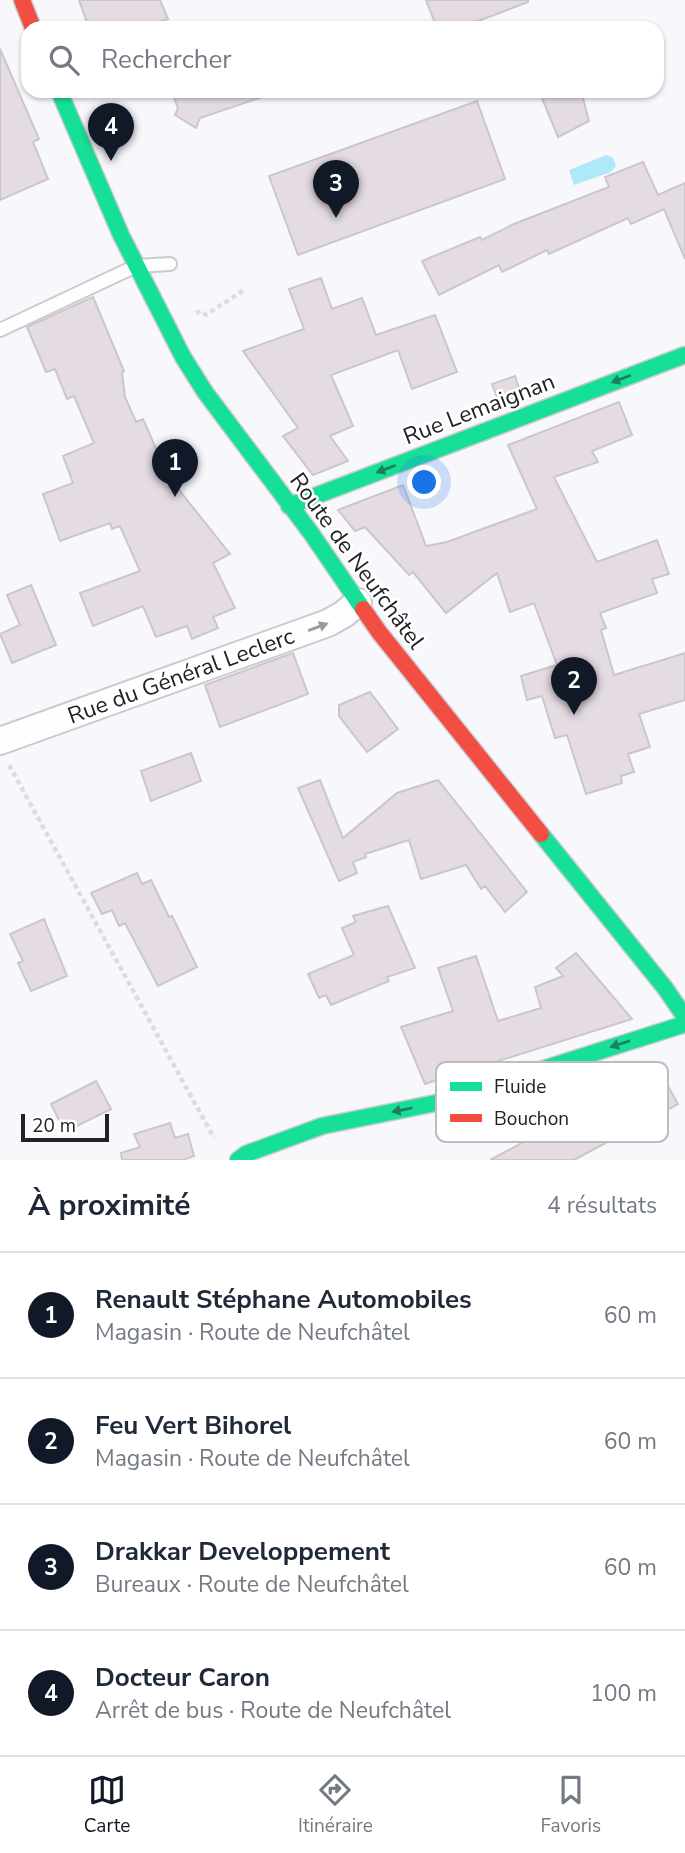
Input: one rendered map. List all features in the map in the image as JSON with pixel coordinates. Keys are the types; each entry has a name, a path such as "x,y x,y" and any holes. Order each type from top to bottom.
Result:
{"main road":[{"path":"22,0 30,21"},
{"name":"Route de Neufchâtel","path":"62,98 97,184 136,266 167,328 205,392 435,703 665,988 685,1017"},
{"name":"Rue Lemaignan","path":"289,506 685,355"},
{"path":"565,1062 685,1024"},
{"path":"238,1160 246,1154 322,1126 436,1103"}],"street":[{"name":"Rue du Général Leclerc","path":"3,751 328,623 358,602"}],"lane":[{"path":"0,330 136,266 170,264"}],"path":[{"path":"167,328 201,311 206,315 244,290"},
{"path":"3,751 218,1145"}],"water":[{"path":"606,155 613,158 616,166 611,172 574,185 569,170"}],"building":[{"path":"79,0 160,0 168,19 162,21 86,21"},
{"path":"426,0 528,0 478,21 434,21"},
{"path":"0,49 39,139 33,142 48,179 0,200"},
{"path":"174,98 259,98 200,118 196,128 175,115 178,109"},
{"path":"542,98 583,98 589,121 558,137"},
{"path":"477,101 505,179 298,255 269,176"},
{"path":"643,162 658,195 685,183 685,259 664,209 631,224 628,218 549,254 547,250 502,272 499,265 439,295 422,261 480,237 482,240 514,224 609,187 605,177"},
{"path":"321,278 332,309 362,298 376,335 435,315 457,372 412,389 398,350 331,375 353,426 330,436 348,461 313,475 283,436 298,428 243,351 304,329 289,289"},
{"path":"93,297 124,371 125,397 136,422 143,419 168,476 230,554 213,563 235,608 213,617 218,628 192,639 187,626 156,637 143,606 93,626 80,593 140,571 120,526 112,529 110,523 60,541 43,494 73,483 63,456 94,443 74,396 67,399 55,369 46,372 27,327"},
{"path":"515,376 521,395 499,403 492,384"},
{"path":"619,402 632,435 592,451 598,462 554,477 597,562 657,540 669,574 652,579 657,593 600,613 606,628 601,630 614,675 685,653 685,700 639,714 650,747 628,754 634,772 621,776 622,783 586,794 567,735 555,738 542,696 527,700 521,676 557,665 534,603 510,612 497,573 446,613 413,572 409,575 365,527 355,531 338,510 403,485 426,546 447,542 537,509 508,445"},
{"path":"31,585 56,645 12,663 0,634 20,625 7,595"},
{"path":"293,653 308,694 220,727 205,685"},
{"path":"370,692 398,729 367,752 339,716 339,705"},
{"path":"191,753 201,781 151,801 141,771"},
{"path":"320,780 343,838 397,793 438,780 527,892 505,912 485,886 481,889 466,865 421,879 409,840 365,854 366,857 353,862 357,873 339,881 298,788"},
{"path":"137,873 142,884 151,880 197,967 158,986 125,923 119,926 112,910 102,914 91,893"},
{"path":"388,906 415,968 387,977 389,981 331,1005 326,995 319,998 308,974 354,955 342,928 356,922 353,916"},
{"path":"44,919 67,976 31,991 18,963 23,961 10,934"},
{"path":"576,953 632,1019 495,1062 436,1062 436,1081 425,1084 401,1027 453,1011 438,968 476,956 498,1021 541,1008 535,987 563,976 556,968"},
{"path":"96,1081 111,1109 65,1132 51,1104"},
{"path":"668,1086 678,1104 668,1109"},
{"path":"170,1123 175,1138 188,1134 194,1156 183,1160 122,1160 121,1153 140,1147 134,1134"},
{"path":"524,1142 607,1142 574,1160 490,1160"}],"traffic: fast":[{"path":"62,98 121,235 183,357 205,392 311,533 363,609"},
{"path":"289,506 685,355"},
{"path":"541,834 665,988 685,1017"},
{"path":"565,1062 685,1024"},
{"path":"238,1160 246,1154 322,1126 436,1103"}],"traffic: jam":[{"path":"22,0 30,21"},
{"path":"363,609 541,834"}],"place":[{"name":"Docteur Caron","path":"111,161"},
{"name":"Drakkar Developpement","path":"336,218"},
{"name":"Renault Stéphane Automobiles","path":"175,497"},
{"name":"Feu Vert Bihorel","path":"574,715"}]}
